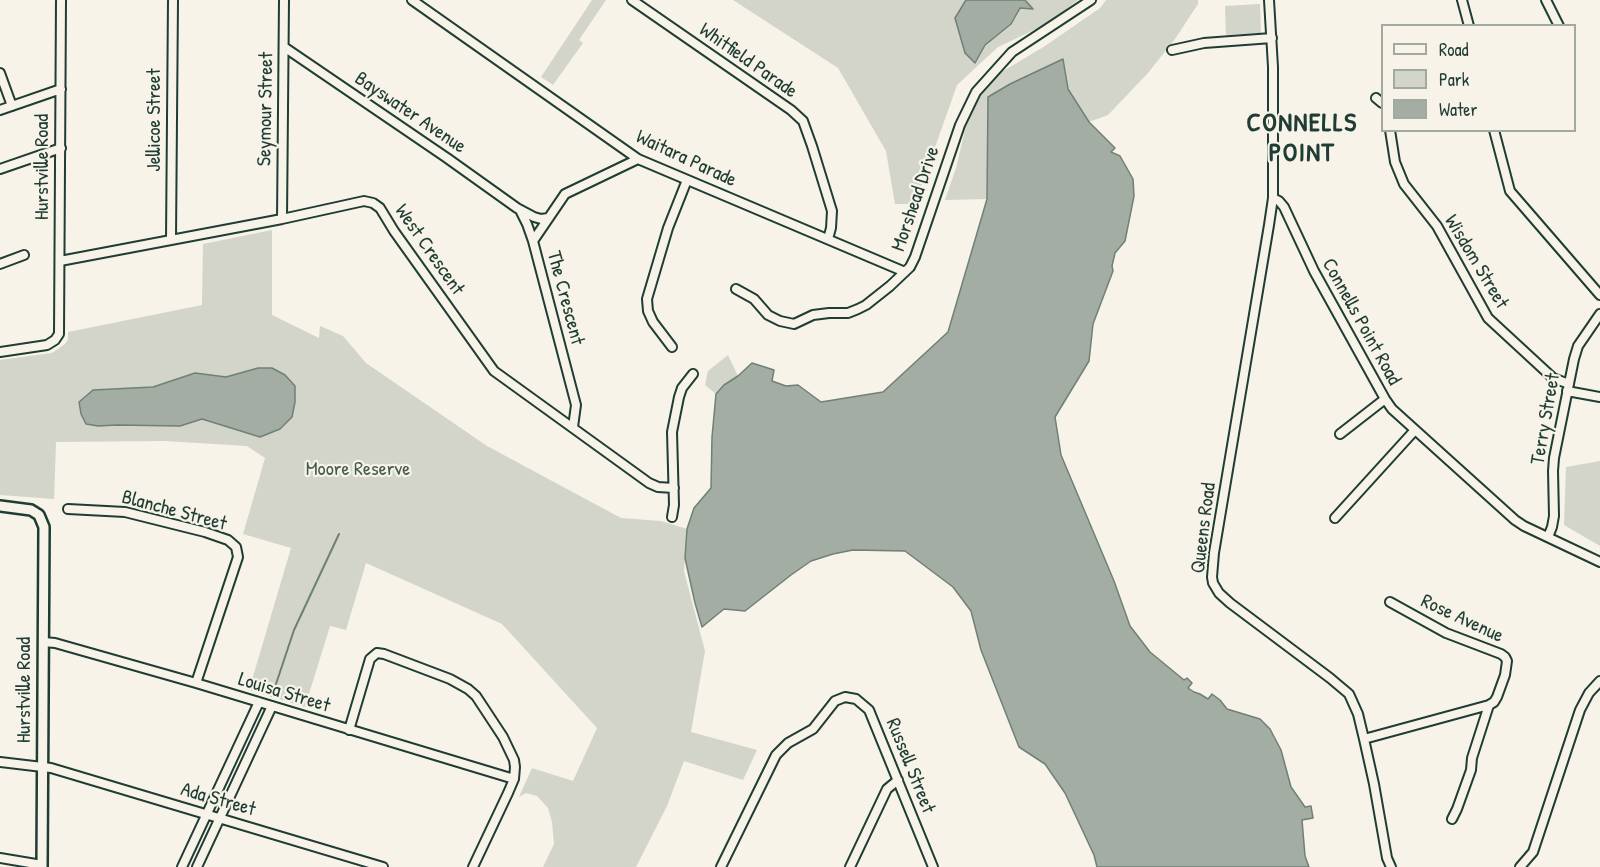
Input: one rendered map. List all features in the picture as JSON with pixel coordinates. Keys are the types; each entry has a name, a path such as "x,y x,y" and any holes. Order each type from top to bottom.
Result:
{"main road":[{"name":"Hurstville Road","path":"0,507 28,509 39,515 44,527 42,866"}],"street":[{"name":"Hurstville Road","path":"0,352 47,345 59,334 61,0"},
{"name":"Jellicoe Street","path":"171,239 173,0"},
{"name":"Seymour Street","path":"282,219 284,0"},
{"name":"Waitara Parade","path":"412,0 638,159 905,272"},
{"name":"Whitfield Parade","path":"632,0 790,110 802,121 832,211 828,239"},
{"name":"Morshead Drive","path":"736,289 754,299 768,315 780,321 795,324 813,315 848,313 866,305 882,293 910,267 918,251 960,125 976,92 1012,52 1091,0"},
{"path":"1269,0 1272,39 1273,198"},
{"path":"1462,0 1468,24"},
{"path":"1546,0 1558,24"},
{"path":"1172,50 1204,43 1272,39"},
{"name":"Bayswater Avenue","path":"284,47 517,208 534,218 548,218"},
{"path":"0,73 12,106"},
{"path":"0,110 61,89"},
{"name":"Wisdom Street","path":"1390,132 1395,162 1404,184 1437,226 1488,318 1552,378 1568,387 1600,397"},
{"path":"1495,132 1510,191 1599,291"},
{"path":"0,169 61,148"},
{"name":"The Crescent","path":"573,428 576,405 533,241 561,197 638,159"},
{"path":"672,347 653,322 648,311 647,299 668,228 687,180"},
{"name":"Connells Point Road","path":"1273,198 1282,204 1314,271 1392,409 1515,520 1600,562"},
{"name":"Queens Road","path":"1273,198 1214,553 1213,583 1219,593 1230,603 1349,694 1358,714 1374,784 1387,858 1391,867"},
{"name":"West Crescent","path":"60,261 364,201 375,204 494,371 649,483 658,487 674,488"},
{"name":"Bayswater Avenue","path":"517,208 527,224 533,241"},
{"path":"0,264 24,255"},
{"name":"Terry Street","path":"1548,537 1554,516 1554,458 1568,387 1578,346 1600,314"},
{"path":"672,516 674,488 672,432 682,388 693,374"},
{"path":"1340,434 1385,399"},
{"path":"1335,518 1415,430"},
{"name":"Blanche Street","path":"68,509 125,512 205,532 228,540 236,547 238,557 196,683"},
{"name":"Rose Avenue","path":"1389,602 1446,633 1501,654 1508,664 1494,702 1489,705 1472,758 1471,770 1452,819"},
{"name":"Louisa Street","path":"43,642 55,643 196,683 514,779"},
{"path":"349,730 370,659 377,653 450,679 472,692 481,702 515,763 514,779 473,867"},
{"path":"1520,867 1533,852 1580,710 1589,693 1600,681"},
{"name":"Russell Street","path":"721,867 776,755 788,743 813,729 831,705 840,698 850,697 869,710 933,867"},
{"path":"182,867 259,702"},
{"path":"1364,739 1489,705"},
{"path":"197,867 272,706"},
{"name":"Ada Street","path":"0,762 51,768 383,867"},
{"path":"850,867 887,789 898,780"},
{"path":"0,858 42,866"}],"green space":[{"path":"592,0 606,0 579,40 583,43 553,85 541,77"},
{"path":"733,0 1078,0 1051,22 998,47 957,85 915,204 895,204 886,151 838,68"},
{"path":"1106,0 1198,0 1198,4 1175,39 1148,73 1108,115 1089,122 1068,89 1063,60 988,97 987,199 945,200 956,168 967,122 979,92 995,76 1045,46 1100,8"},
{"path":"1260,4 1261,33 1226,35 1225,6"},
{"name":"Moore Reserve","path":"272,230 272,315 319,338 320,326 343,336 366,363 487,446 621,518 661,521 687,529 684,571 705,651 691,732 757,750 743,780 684,761 667,806 636,867 543,867 554,844 548,808 537,796 526,793 519,797 532,768 573,781 597,728 502,624 366,563 346,630 330,626 305,707 249,690 291,548 243,534 265,458 247,446 164,441 56,442 54,499 0,495 0,360 52,353 65,344 68,332 202,305 203,244"},
{"path":"728,355 738,376 724,385 716,394 705,385 708,371"},
{"path":"1600,461 1600,546 1564,525 1566,467"}],"water":[{"path":"966,0 1025,0 1033,9 1020,8 1011,24 985,45 975,63 965,53 955,18"},
{"path":"1063,59 1068,89 1089,122 1115,148 1111,152 1120,156 1133,179 1134,196 1125,241 1115,253 1113,271 1093,324 1089,361 1055,417 1061,455 1114,581 1130,626 1150,652 1184,680 1187,678 1192,683 1188,688 1208,699 1212,694 1227,709 1260,719 1270,729 1281,750 1291,787 1305,807 1311,806 1313,818 1302,820 1305,856 1309,867 1097,867 1094,855 1065,793 1045,764 1019,747 981,650 971,611 953,587 905,551 853,550 811,561 745,611 724,609 702,627 685,558 687,529 694,508 711,488 716,394 752,363 774,370 772,381 786,386 798,385 821,402 883,392 948,332 987,199 988,97"},
{"path":"258,368 272,368 285,375 295,386 292,417 280,429 260,437 202,419 180,426 98,426 86,424 81,414 79,402 93,390 153,387 195,373 226,377"}],"waterway":[{"path":"272,696 294,630 339,534"}],"district":[{"name":"CONNELLS POINT","path":"1302,139"}]}
